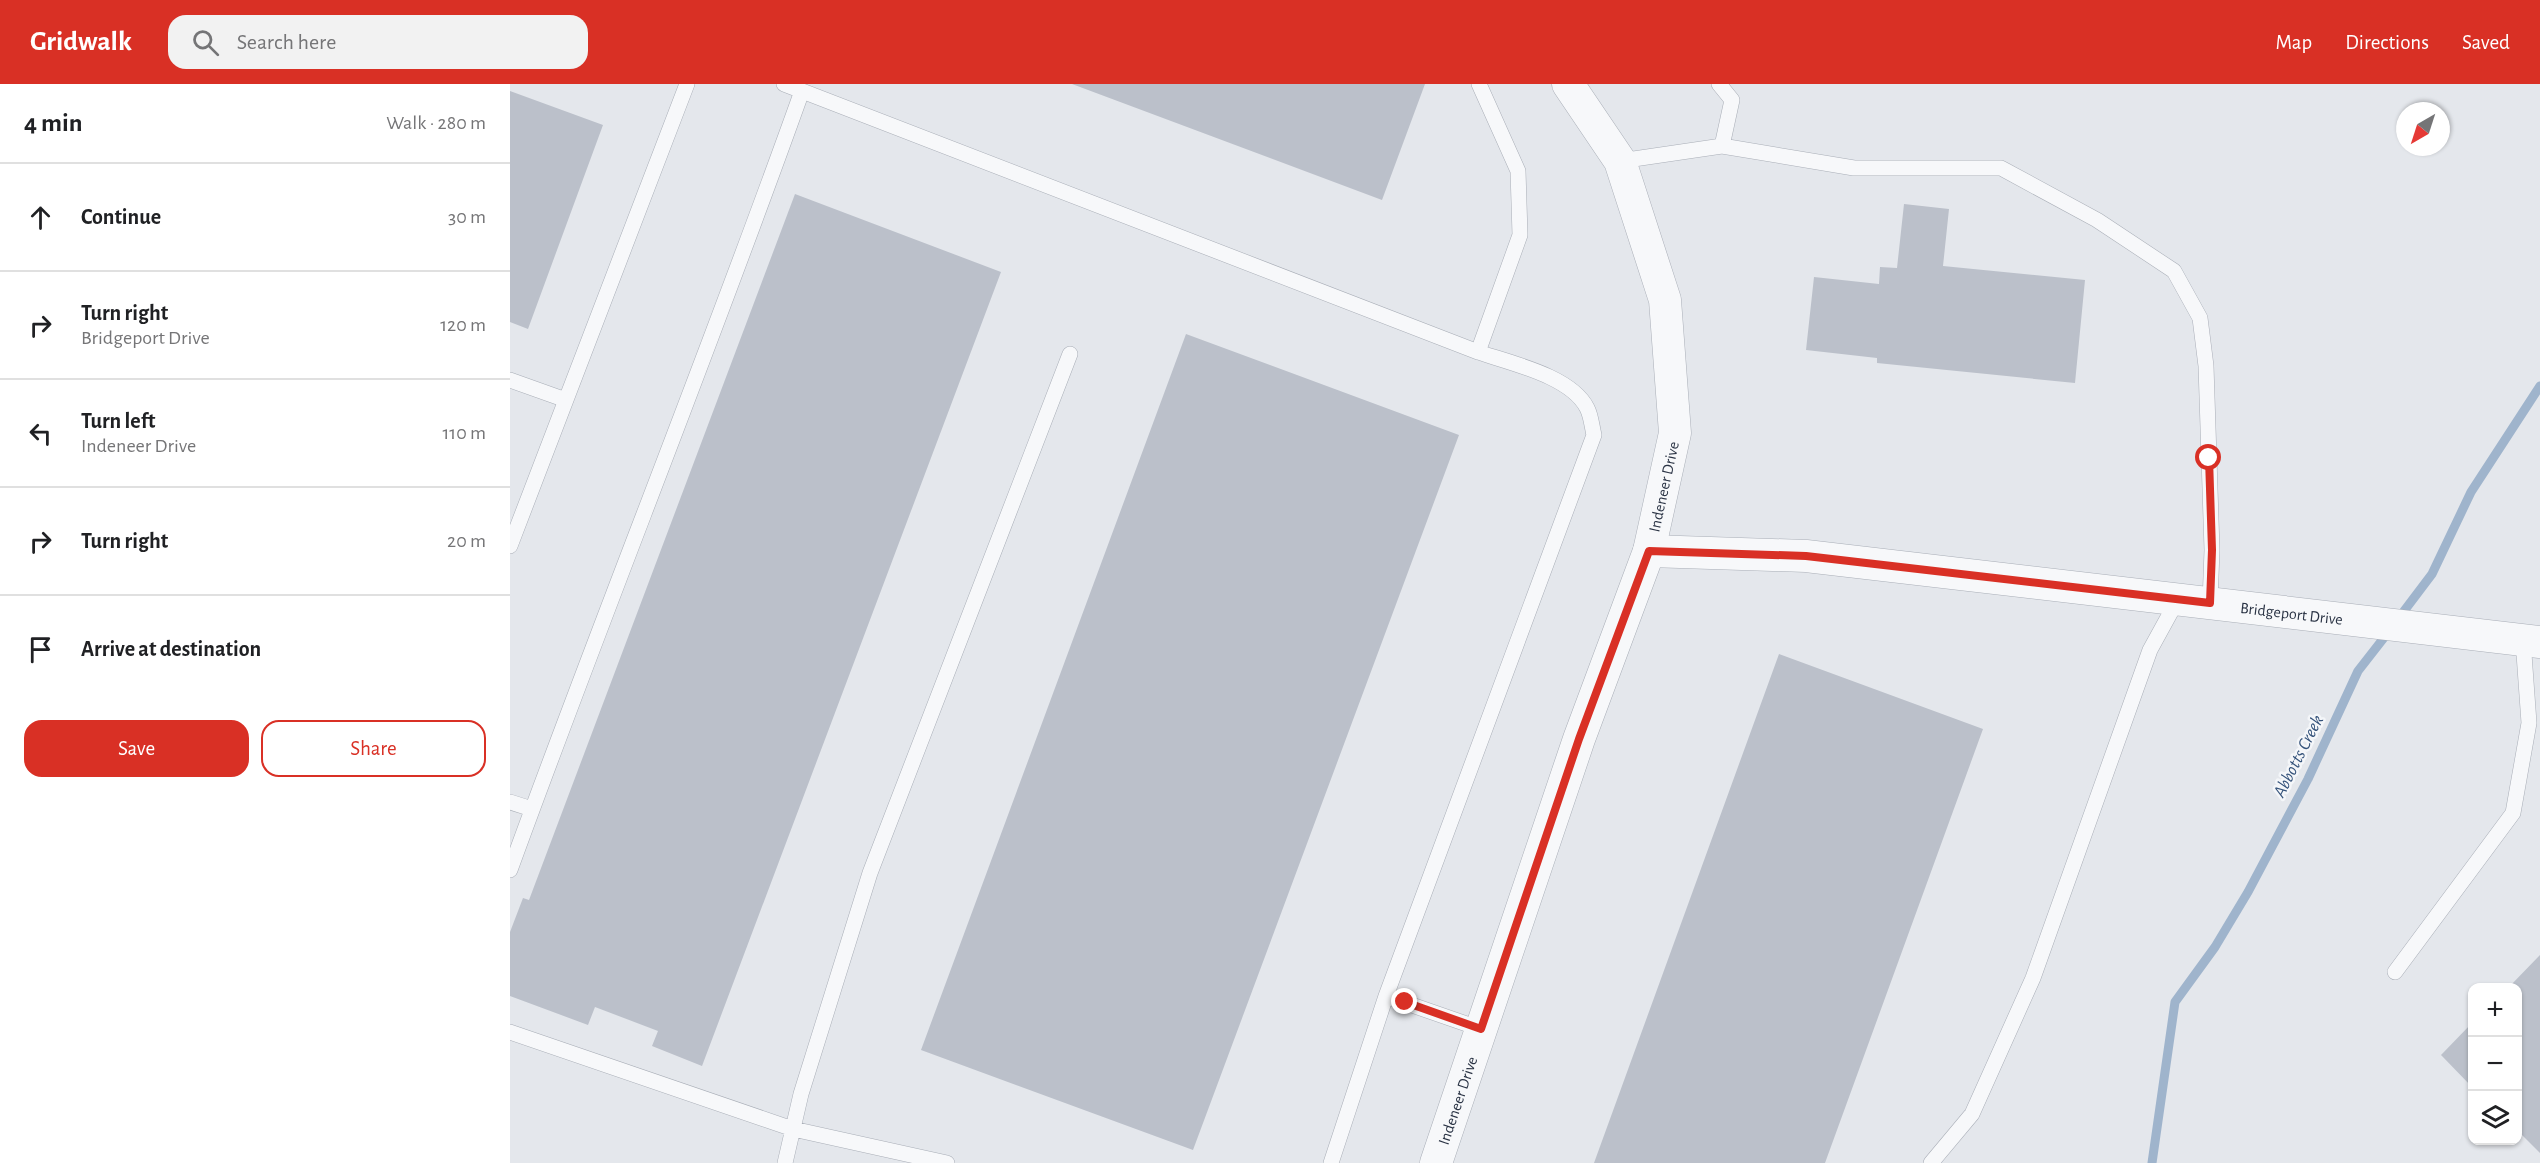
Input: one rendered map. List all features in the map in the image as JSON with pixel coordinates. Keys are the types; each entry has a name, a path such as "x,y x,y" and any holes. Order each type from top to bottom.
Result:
{"street":[{"name":"Indeneer Drive","path":"1436,1163 1579,739 1649,551 1675,433 1665,300 1620,160 1568,84"},
{"name":"Bridgeport Drive","path":"1649,551 1806,556 2532,641"}],"lane":[{"path":"510,546 687,84"},
{"path":"784,84 1478,352 1560,381 1582,400 1588,409 1594,435 1386,996 1331,1163"},
{"path":"1478,352 1520,235 1518,171 1479,84"},
{"path":"1719,84 1732,100 1722,146"},
{"path":"510,870 748,242 802,91"},
{"path":"1620,160 1722,146 1854,168 2001,168 2097,220 2174,271 2200,318 2206,366 2212,550 2210,603"},
{"path":"785,1163 793,1129 870,873 1070,354"},
{"path":"510,380 566,400"},
{"path":"1931,1163 1972,1114 2033,978 2150,650 2178,599"},
{"path":"2395,972 2513,813 2529,723 2532,641"},
{"path":"510,802 532,809"},
{"path":"1386,996 1481,1029"},
{"path":"510,1032 793,1129 947,1163"}],"building":[{"path":"1072,84 1425,84 1382,200"},
{"path":"510,91 603,125 528,329 510,322"},
{"path":"795,194 1001,272 702,1066 652,1046 658,1031 595,1007 588,1025 510,996 510,932 523,898 529,900"},
{"path":"1904,204 1949,209 1943,266 2085,280 2075,383 1877,363 1877,358 1806,350 1814,277 1879,284 1880,267 1897,268"},
{"path":"1186,334 1459,435 1193,1150 921,1050"},
{"path":"1779,654 1983,729 1825,1163 1594,1163"},
{"path":"2540,955 2540,1153 2522,1135 2522,983 2513,983"},
{"path":"2468,1027 2468,1083 2441,1055"}],"waterway":[{"name":"Abbotts Creek","path":"2398,619 2432,574 2471,492 2540,386"},
{"name":"Abbotts Creek","path":"2152,1163 2175,1002 2215,947 2248,892 2308,779 2358,671 2390,630"}],"route":[{"path":"1405,1002 1481,1029 1579,739 1649,551 1806,556 2210,603 2212,550 2209,458"}]}
